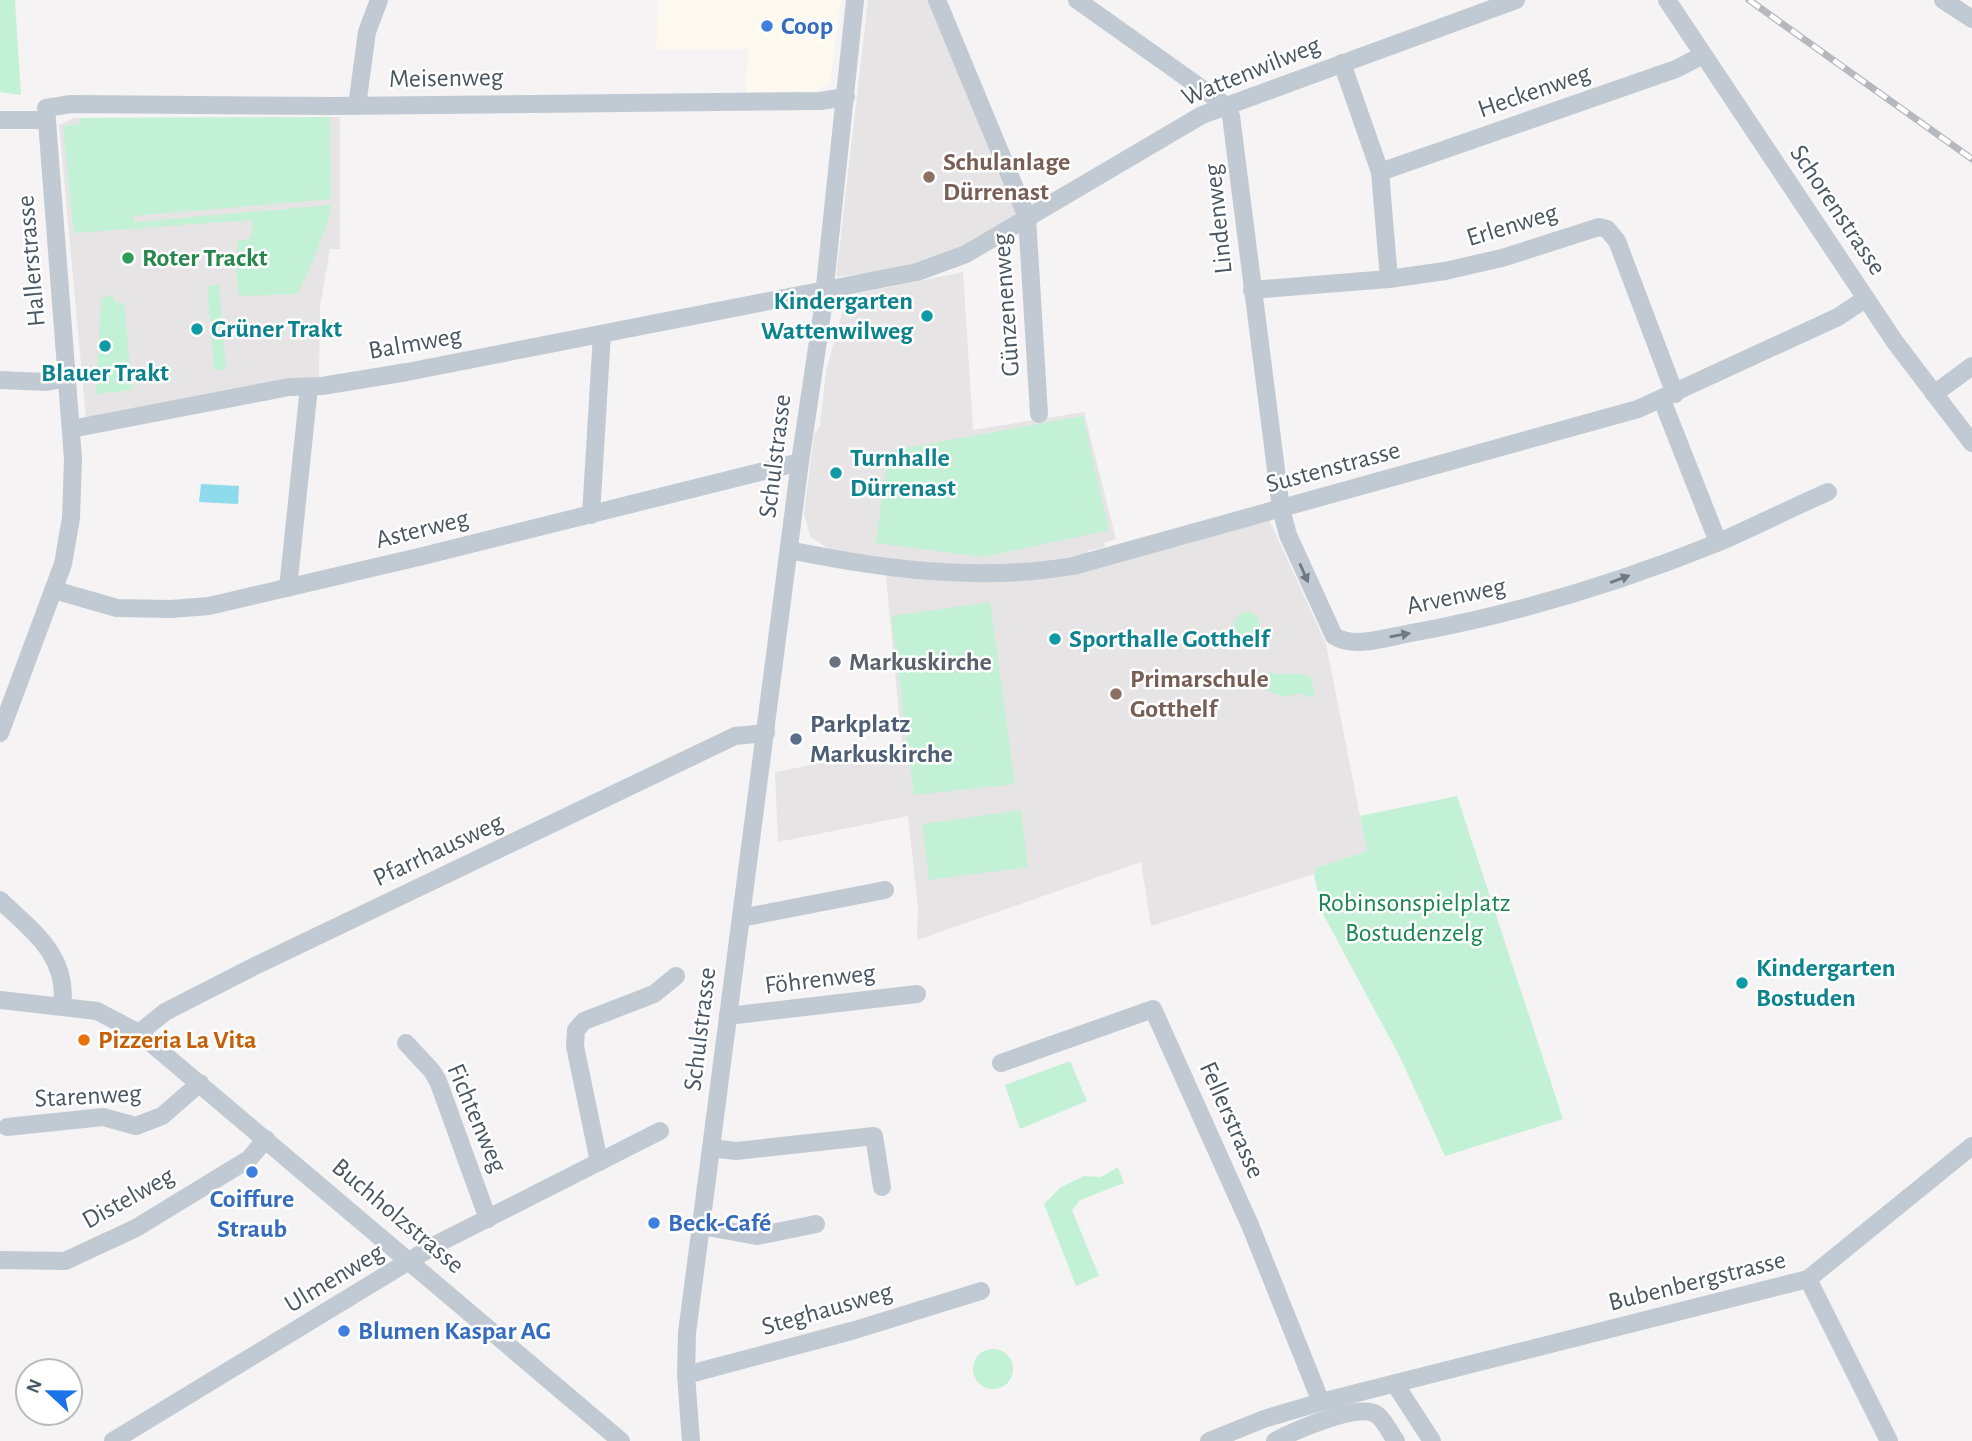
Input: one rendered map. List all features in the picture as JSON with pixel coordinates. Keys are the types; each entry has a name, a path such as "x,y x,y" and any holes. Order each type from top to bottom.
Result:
{"street":[{"path":"357,106 367,32 379,0"},
{"name":"Schulstrasse","path":"691,1441 686,1375 687,1334 701,1226 717,1148 728,1016 825,289 855,0"},
{"name":"Günzenenweg","path":"937,0 1027,218 1039,414"},
{"path":"1077,0 1226,105"},
{"name":"Wattenwilweg","path":"825,289 917,272 947,263 1202,115 1516,0"},
{"name":"Schorenstrasse","path":"1667,0 1866,299 1972,443"},
{"path":"1943,0 1972,19"},
{"name":"Heckenweg","path":"1380,172 1676,69 1703,55"},
{"path":"1342,63 1380,172 1389,279"},
{"name":"Meisenweg","path":"0,120 46,114 71,104 357,106 820,101 846,97"},
{"name":"Lindenweg","path":"1226,105 1234,130 1280,509"},
{"name":"Hallerstrasse","path":"0,733 54,590 70,528 73,479 71,429 46,114"},
{"name":"Erlenweg","path":"1252,290 1389,279 1493,260 1591,228 1607,229 1617,241 1668,397"},
{"name":"Balmweg","path":"71,429 289,387 309,387 407,372 825,289"},
{"name":"Sustenstrasse","path":"789,550 950,573 1013,574 1073,566 1609,418 1668,397 1838,317 1866,299"},
{"path":"591,515 602,334"},
{"path":"1934,394 1972,366"},
{"path":"0,380 46,382 67,378"},
{"path":"288,588 309,387"},
{"path":"1668,397 1718,542"},
{"name":"Asterweg","path":"54,590 117,608 171,609 209,606 800,462"},
{"name":"Arvenweg","path":"1280,509 1288,535 1327,625 1334,636 1347,642 1441,628 1540,604 1671,561 1828,492"},
{"name":"Pfarrhausweg","path":"139,1033 165,1012 251,968 735,736 766,733"},
{"path":"741,918 885,890"},
{"path":"0,900 57,959 64,982 62,1006"},
{"path":"599,1162 575,1046 576,1030 584,1021 654,994 676,976"},
{"name":"Föhrenweg","path":"728,1016 918,994"},
{"name":"Buchholzstrasse","path":"0,1000 62,1006 110,1015 139,1033 621,1441"},
{"name":"Fellerstrasse","path":"1001,1063 1153,1009 1250,1226 1321,1402"},
{"name":"Fichtenweg","path":"406,1043 432,1071 438,1082 488,1219"},
{"name":"Starenweg","path":"8,1127 103,1117 136,1126 162,1116 200,1083"},
{"path":"717,1148 744,1140 881,1126"},
{"name":"Ulmenweg","path":"113,1441 412,1262 437,1244 660,1131"},
{"path":"717,1148 755,1149 874,1136 882,1187"},
{"name":"Distelweg","path":"0,1261 65,1261 136,1228 249,1159 266,1139"},
{"name":"Bubenbergstrasse","path":"1209,1441 1264,1419 1321,1402 1808,1279 1972,1146"},
{"path":"701,1226 757,1236 816,1223"},
{"path":"1808,1279 1889,1441"},
{"name":"Steghausweg","path":"686,1375 855,1330 981,1291"},
{"path":"1395,1384 1433,1441"},
{"path":"1275,1441 1333,1418 1370,1412 1379,1416 1396,1441"}],"shaded area":[{"path":"659,0 841,0 830,82 817,91 746,92 748,49 656,49"},
{"name":"Schulanlage Dürrenast","path":"868,0 937,0 1027,217 947,263 836,277"},
{"path":"340,117 340,249 330,249 320,307 319,377 96,420 86,418 59,125 74,118"},
{"path":"963,272 973,430 1084,412 1116,539 1104,543 1105,547 1087,551 1086,555 1051,563 968,569 829,549 810,536 804,514 814,435 820,426 826,371 845,302 851,295"},
{"name":"Primarschule Gotthelf","path":"1266,513 1326,644 1367,851 1318,867 1314,874 1151,926 1141,862 917,940 918,907 908,816 778,842 775,772 902,748 885,565 997,575"}],"green space":[{"path":"0,0 15,0 21,95 0,92"},
{"path":"330,117 331,199 133,216 134,222 331,205 317,250 297,294 240,296 237,241 249,239 253,231 251,220 74,233 63,126 80,124 80,118"},
{"path":"219,284 226,369 214,370 207,286"},
{"name":"Blauer Trakt","path":"112,295 116,303 124,303 132,390 96,394 101,298"},
{"path":"1083,416 1109,530 983,557 876,543 888,451"},
{"path":"990,602 1015,784 914,795 891,616"},
{"path":"1247,612 1256,616 1260,625 1256,634 1247,638 1238,634 1234,625 1238,616"},
{"path":"1271,672 1311,677 1315,696 1307,697 1302,693 1283,697 1266,690 1266,680"},
{"name":"Robinsonspielplatz Bostudenzelg","path":"1457,796 1563,1119 1445,1156 1400,1057 1322,912 1314,874 1318,867 1367,851 1360,816"},
{"path":"1021,810 1028,867 929,880 922,824"},
{"path":"1070,1061 1087,1101 1020,1129 1005,1085"},
{"path":"1118,1167 1124,1183 1080,1200 1072,1210 1099,1276 1076,1286 1044,1204 1061,1187 1084,1176 1101,1177"},
{"path":"993,1349 1007,1355 1013,1369 1007,1383 993,1389 979,1383 973,1369 979,1355"}],"water":[{"path":"201,484 239,486 238,504 199,502"}],"railway":[{"path":"1749,0 1972,159"}],"place":[{"name":"Coop","path":"767,26"},
{"name":"Schulanlage Dürrenast","path":"929,177"},
{"name":"Roter Trackt","path":"128,258"},
{"name":"Kindergarten Wattenwilweg","path":"927,316"},
{"name":"Grüner Trakt","path":"197,329"},
{"name":"Blauer Trakt","path":"105,346"},
{"name":"Turnhalle Dürrenast","path":"836,473"},
{"name":"Sporthalle Gotthelf","path":"1055,639"},
{"name":"Markuskirche","path":"835,662"},
{"name":"Primarschule Gotthelf","path":"1116,694"},
{"name":"Parkplatz Markuskirche","path":"796,739"},
{"name":"Kindergarten Bostuden","path":"1742,983"},
{"name":"Pizzeria La Vita","path":"84,1040"},
{"name":"Coiffure Straub","path":"252,1172"},
{"name":"Beck-Café","path":"654,1223"},
{"name":"Blumen Kaspar AG","path":"344,1331"}]}
